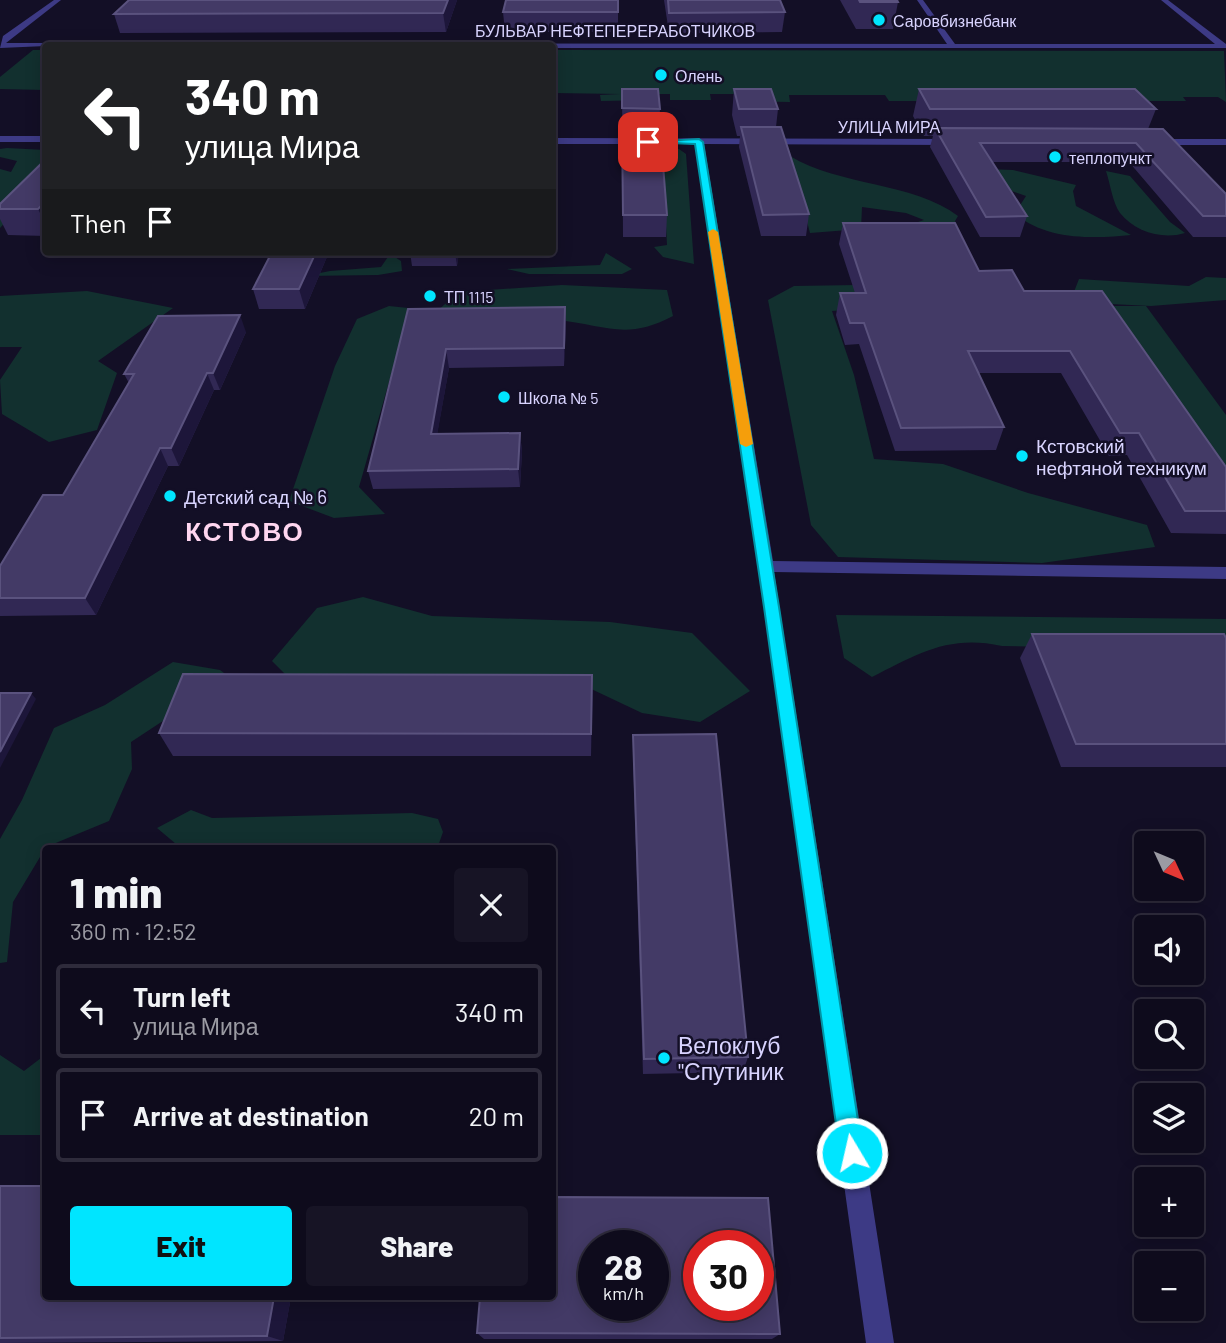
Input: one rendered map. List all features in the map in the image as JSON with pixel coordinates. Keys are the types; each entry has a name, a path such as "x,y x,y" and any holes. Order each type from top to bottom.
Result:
{"street":[{"path":"2,41 58,0"},
{"path":"920,0 953,46"},
{"path":"1164,0 1224,46"},
{"name":"БУЛЬВАР НЕФТЕПЕРЕРАБОТЧИКОВ","path":"2,41 192,42"},
{"name":"БУЛЬВАР НЕФТЕПЕРЕРАБОТЧИКОВ","path":"556,44 1224,46"},
{"path":"0,139 42,139"},
{"name":"УЛИЦА МИРА","path":"556,141 966,142"},
{"path":"699,142 880,1343"},
{"path":"1141,142 1226,142"},
{"path":"765,566 1226,573"}],"green space":[{"path":"33,50 42,50 42,90 0,89 0,77"},
{"path":"556,50 1224,51 1226,102 1218,97 1183,97 1186,101 889,101 885,95 789,95 790,102 735,101 734,94 710,94 711,100 670,100 670,94 651,94 652,100 601,101 600,95 620,94 556,93"},
{"path":"0,149 42,150 42,181 0,228 0,169 11,172 17,161 0,157"},
{"path":"662,149 679,149 686,154 694,264 663,257 654,247 667,245"},
{"path":"790,156 830,173 920,196 940,205 958,216 955,221 960,235 885,233 924,220 906,213 862,207 861,229 810,233"},
{"path":"987,169 1013,170 1076,185 1073,191 1076,206 1131,235 1070,236 1040,228 1015,213 1026,196 992,184"},
{"path":"1106,171 1130,176 1170,222 1185,233 1159,235 1141,230 1126,220 1115,204"},
{"path":"606,253 632,269 622,274 529,274 507,269 600,265"},
{"path":"389,256 393,256 401,261 402,271 378,275 305,276 330,271 381,267"},
{"path":"1206,277 1226,278 1226,300 1151,306 1070,302 1079,279 1189,286"},
{"path":"983,283 930,303 832,311 854,375 874,459 943,464 1028,493 1147,525 1155,547 1042,563 838,557 811,525 768,300 794,286"},
{"path":"562,285 667,290 673,316 657,324 629,330 557,320 405,326 359,487 385,514 334,518 289,501 335,366 357,319 389,306 437,311 459,292"},
{"path":"87,291 173,308 98,361 117,373 97,430 49,442 2,414 0,380 22,347 0,347 0,296"},
{"path":"1112,306 1146,306 1226,415 1226,472"},
{"path":"363,597 432,616 610,622 692,633 750,691 700,722 642,713 587,687 299,688 272,661 317,608"},
{"path":"836,615 1226,619 1226,650 949,644 919,654 872,677 844,658"},
{"path":"173,662 220,670 236,682 178,711 131,742 132,769 109,821 51,845 42,845 42,854 13,902 7,962 0,963 0,839 22,800 54,728 105,705"},
{"path":"191,810 212,818 412,813 438,819 443,832 438,845 177,845 157,828"},
{"path":"0,1055 24,1071 42,1057 42,1135 0,1135"}],"building":[{"path":"129,0 448,0 443,13 114,14"},
{"path":"506,0 618,0 618,12 503,12"},
{"path":"668,0 780,0 785,12 669,13"},
{"path":"859,0 897,0 898,2 860,2"},
{"path":"622,89 658,89 660,109 622,108"},
{"path":"734,89 771,89 778,109 739,109"},
{"path":"919,89 1135,89 1156,109 930,109"},
{"path":"622,127 660,127 667,215 623,215"},
{"path":"741,127 781,127 809,214 763,215"},
{"path":"935,128 1163,129 1226,194 1226,216 1203,216 1136,143 980,143 1027,216 986,217"},
{"path":"42,163 42,205 38,209 0,209 0,204"},
{"path":"843,223 955,223 979,271 1012,270 1024,291 1102,291 1226,467 1226,511 1185,511 1139,433 1120,433 1070,351 968,351 1004,427 901,428 864,323 850,323 840,293 866,293"},
{"path":"270,256 314,256 299,289 253,289"},
{"path":"565,307 564,348 446,349 431,434 520,433 518,469 368,471 408,309"},
{"path":"240,315 213,373 207,373 171,448 160,448 85,598 0,598 0,566 43,495 63,495 134,374 124,374 158,316"},
{"path":"1032,634 1224,634 1226,744 1076,744"},
{"path":"183,674 592,675 591,734 159,733"},
{"path":"0,693 31,693 0,752"},
{"path":"716,734 748,1057 644,1059 633,735"},
{"path":"0,1186 42,1186 42,1300 273,1300 267,1336 0,1338"},
{"path":"556,1197 768,1198 771,1230 683,1230 683,1321 774,1321 774,1266 780,1334 477,1333 480,1300 556,1300"}],"slow traffic":[{"path":"713,232 746,444"}],"place":[{"name":"Саровбизнебанк","path":"879,20"},
{"name":"Олень","path":"661,75"},
{"name":"теплопункт","path":"1055,157"},
{"name":"ТП 1115","path":"430,296"},
{"name":"Школа № 5","path":"504,397"},
{"name":"Кстовский нефтяной техникум","path":"1022,456"},
{"name":"Детский сад № 6","path":"170,496"},
{"name":"Велоклуб \"Спутиник","path":"664,1058"}],"district":[{"name":"КСТОВО","path":"245,530"}],"route":[{"path":"648,142 699,142 772,607 852,1153"}]}
